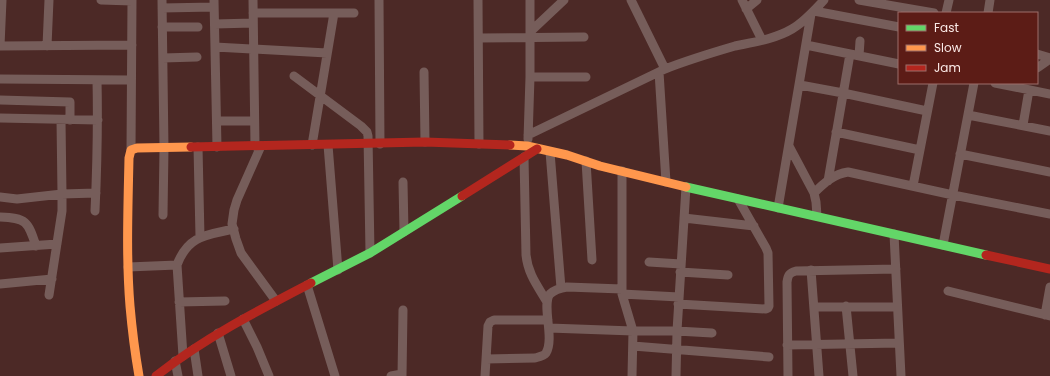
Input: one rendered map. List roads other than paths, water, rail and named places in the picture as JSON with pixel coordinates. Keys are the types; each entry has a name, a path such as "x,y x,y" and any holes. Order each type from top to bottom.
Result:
{"street":[{"path":"2,0 0,46 132,45"},
{"path":"48,46 49,0"},
{"path":"101,0 132,1 128,267 129,300 139,376"},
{"path":"253,0 254,121 258,146 237,200 232,224 241,253 276,301"},
{"path":"379,0 380,144"},
{"path":"478,0 479,144"},
{"path":"527,146 530,77 530,0"},
{"path":"530,35 564,0"},
{"path":"631,0 662,71 666,182"},
{"path":"742,0 762,40"},
{"path":"746,9 757,0"},
{"path":"528,135 662,71 722,50 774,37 792,29 813,12 824,0"},
{"path":"859,0 928,12"},
{"path":"946,12 949,0"},
{"path":"988,12 990,0"},
{"path":"163,215 164,148 162,4 214,4 217,147"},
{"path":"813,12 898,27"},
{"path":"778,208 813,12"},
{"path":"253,13 354,13"},
{"path":"312,145 334,13"},
{"path":"215,24 253,23"},
{"path":"162,27 198,27"},
{"path":"479,38 530,35 584,37"},
{"path":"860,41 860,56"},
{"path":"806,45 898,64"},
{"path":"215,47 327,53"},
{"path":"828,181 850,54"},
{"path":"1038,54 1050,59"},
{"path":"163,58 197,57"},
{"path":"1038,67 1050,59"},
{"path":"424,72 425,142"},
{"path":"294,76 367,132 370,253"},
{"path":"530,77 586,77"},
{"path":"0,79 131,80"},
{"path":"95,211 98,120 97,80"},
{"path":"913,186 933,84"},
{"path":"943,245 974,84"},
{"path":"1011,84 1029,90 1050,94"},
{"path":"800,85 927,111"},
{"path":"1023,126 1029,90"},
{"path":"0,100 70,102 65,120 62,211 50,295"},
{"path":"968,116 1050,130"},
{"path":"0,118 98,120"},
{"path":"217,121 254,121"},
{"path":"836,132 920,150"},
{"path":"130,150 137,148 425,142 527,146 567,155 686,187 1050,269"},
{"path":"328,145 338,270"},
{"path":"789,146 814,193 817,216"},
{"path":"198,147 200,237"},
{"path":"156,376 218,333 276,301 370,253 537,149"},
{"path":"550,152 561,288"},
{"path":"960,154 1050,172"},
{"path":"524,157 527,264 531,275 547,302"},
{"path":"586,161 592,260"},
{"path":"622,171 622,292 633,331 632,376"},
{"path":"814,193 838,174 848,172 1050,214"},
{"path":"403,182 404,232"},
{"path":"676,376 677,331 686,187"},
{"path":"0,197 17,199 62,194 96,194"},
{"path":"486,359 535,358 546,353 549,344 547,302 550,295 561,288 622,292 679,300 768,308 768,253 738,199"},
{"path":"0,217 23,220 29,227 36,246"},
{"path":"684,218 754,226"},
{"path":"178,376 179,302 177,264 180,257 192,242 200,237 234,229"},
{"path":"894,234 901,376"},
{"path":"0,248 57,244"},
{"path":"649,262 728,275"},
{"path":"128,267 177,264"},
{"path":"788,376 787,282 788,276 791,272 811,270 896,269"},
{"path":"811,270 819,376"},
{"path":"0,284 52,279"},
{"path":"307,285 335,376"},
{"path":"948,291 1047,315 1050,287"},
{"path":"179,302 225,301"},
{"path":"814,306 898,307"},
{"path":"846,306 853,376"},
{"path":"391,376 402,375 403,310"},
{"path":"243,319 269,376"},
{"path":"484,376 488,326 490,322 494,320 633,331 712,333"},
{"path":"218,333 231,376"},
{"path":"787,345 899,343"},
{"path":"633,346 770,357"},
{"path":"194,349 198,376"}]}
